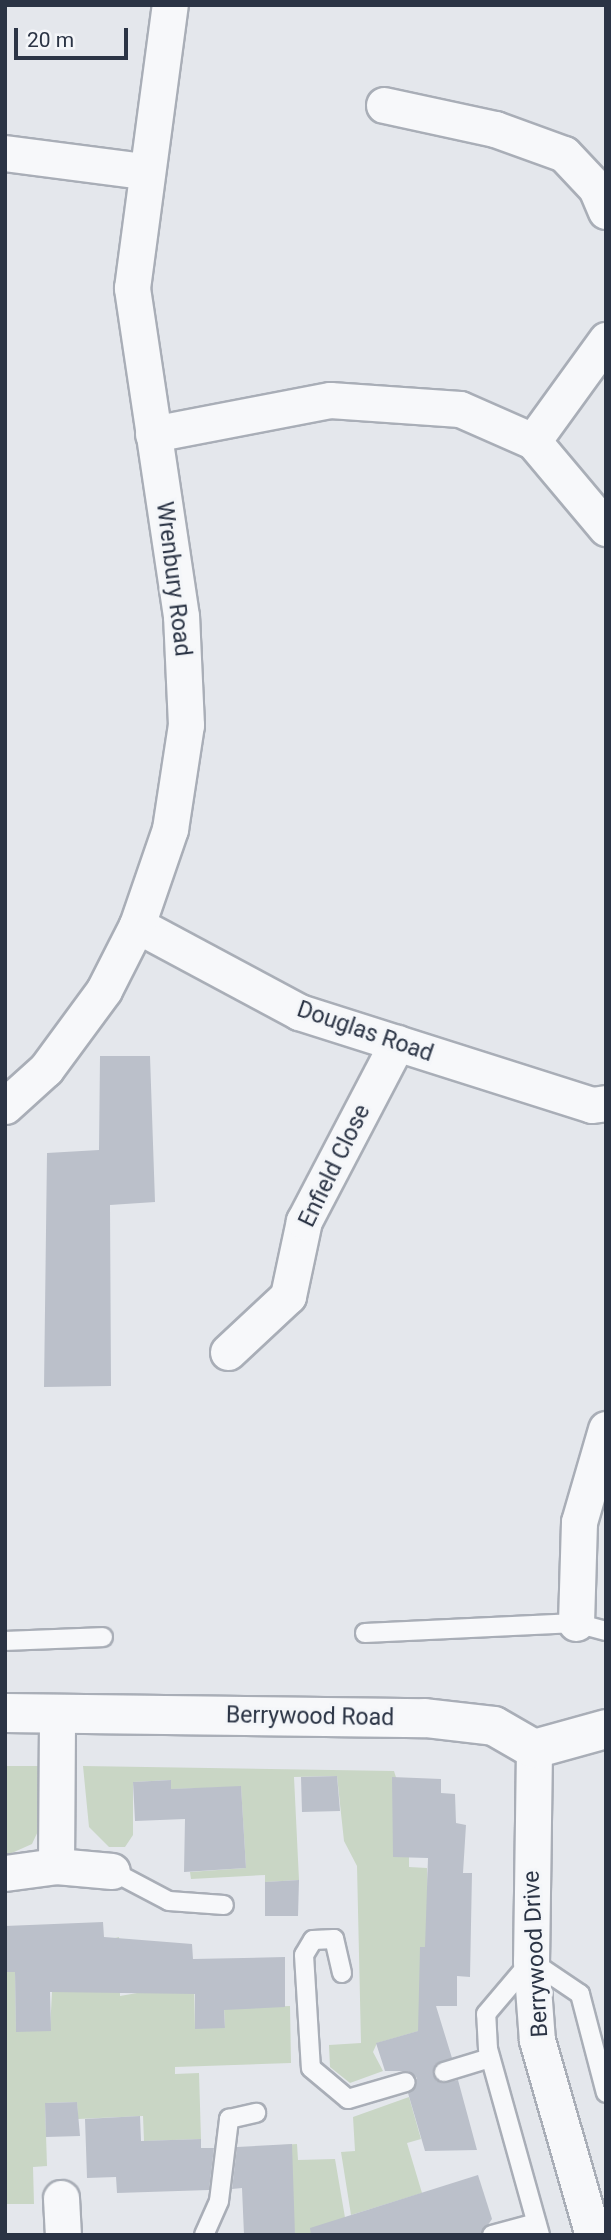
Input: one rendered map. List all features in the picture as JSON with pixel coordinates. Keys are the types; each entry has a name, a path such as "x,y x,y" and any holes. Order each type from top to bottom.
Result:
{"street":[{"name":"Wrenbury Road","path":"5,1106 46,1069 104,990 137,925 170,829 186,725 181,616 132,288 144,171 170,5"},
{"path":"384,104 495,129 564,154 596,188 606,211"},
{"path":"5,153 144,171"},
{"path":"533,442 606,340"},
{"path":"153,433 330,400 398,400 460,409 533,442 606,528"},
{"name":"Douglas Road","path":"137,925 299,1012 592,1105 606,1103"},
{"name":"Enfield Close","path":"228,1352 288,1296 304,1221 397,1043"},
{"path":"591,1627 579,1521 606,1429"},
{"name":"Berrywood Road","path":"5,1713 425,1718 494,1726 534,1749"},
{"path":"56,1866 57,1713"},
{"path":"534,1749 606,1729"},
{"name":"Berrywood Drive","path":"534,1749 531,1961 537,2040 593,2235"},
{"path":"5,1873 56,1866 112,1871"},
{"path":"61,2198 63,2235"}],"lane":[{"path":"365,1633 591,1627"},
{"path":"5,1642 103,1637"},
{"path":"112,1871 169,1901 223,1905"},
{"path":"342,1973 334,1939 313,1940 304,1955 311,2068 348,2099 406,2082"},
{"path":"492,2235 538,2229 490,2058 486,2014 531,1961 580,1994 598,2030 606,2093"},
{"path":"444,2072 490,2058"},
{"path":"204,2235 219,2201 229,2119 256,2113"}],"green space":[{"path":"5,1766 40,1766 39,1829 32,1844 5,1856"},
{"path":"83,1766 394,1771 409,1819 409,1867 427,1868 430,1948 420,1947 422,2030 377,2043 373,2052 383,2071 350,2083 330,2067 329,2045 361,2043 357,1866 344,1841 337,1776 294,1777 299,1880 265,1882 265,1875 191,1879 190,1872 246,1868 241,1787 171,1789 170,1780 133,1782 133,1835 125,1847 109,1847 89,1827"},
{"path":"119,1937 120,1996 194,1983 195,2028 225,2028 224,2008 290,2006 291,2063 175,2067 175,2074 199,2073 201,2139 144,2141 143,2116 78,2119 77,2102 45,2103 47,2166 33,2167 34,2204 5,2204 5,1972 15,1963 16,2031 50,2030 52,1992 75,1992 111,1939"},
{"path":"409,2097 421,2139 407,2143 422,2193 351,2215 341,2152 355,2151 353,2117"},
{"path":"297,2144 298,2160 335,2159 348,2235 295,2235 282,2145"}],"building":[{"path":"100,1056 150,1056 155,1202 110,1205 111,1386 44,1387 47,1153 99,1150"},
{"path":"337,1776 340,1811 302,1812 301,1777"},
{"path":"392,1777 441,1779 441,1793 455,1794 456,1823 466,1825 463,1873 472,1873 470,1977 457,1976 457,2006 436,2006 452,2058 436,2064 433,2075 442,2083 458,2080 477,2150 425,2151 408,2093 417,2078 408,2071 385,2071 376,2043 418,2031 420,1947 425,1947 428,1858 393,1857"},
{"path":"171,1780 171,1789 241,1786 246,1868 184,1872 185,1819 135,1821 133,1782"},
{"path":"299,1880 298,1916 265,1916 265,1882"},
{"path":"103,1922 104,1937 192,1944 193,1959 285,1957 285,2007 224,2010 225,2028 195,2029 195,1994 50,1992 51,2031 16,2032 15,1972 5,1972 5,1926"},
{"path":"77,2102 80,2136 46,2137 45,2103"},
{"path":"140,2116 141,2141 201,2139 201,2148 214,2148 209,2190 117,2193 116,2177 87,2178 85,2119"},
{"path":"292,2144 295,2235 244,2235 242,2188 232,2189 237,2147"},
{"path":"478,2175 492,2219 481,2235 311,2235 310,2228"}]}
